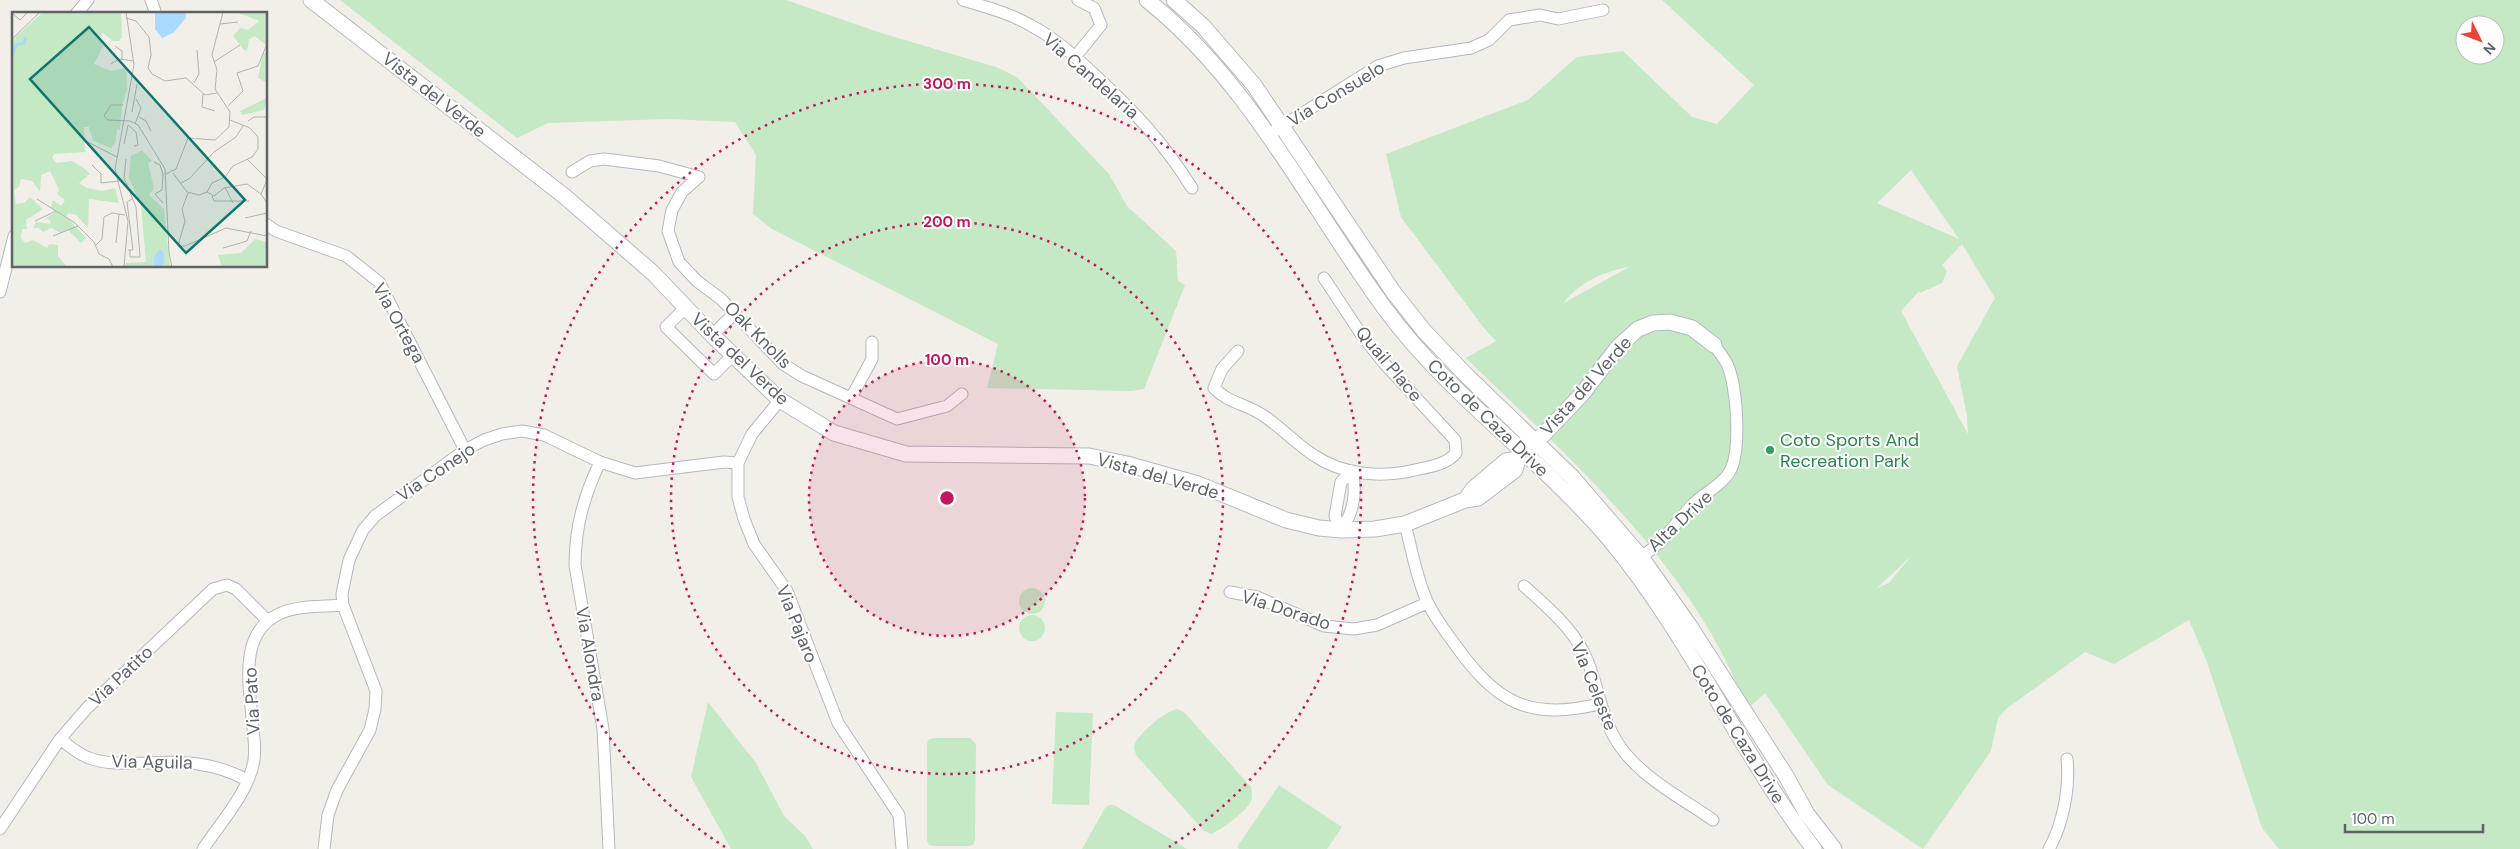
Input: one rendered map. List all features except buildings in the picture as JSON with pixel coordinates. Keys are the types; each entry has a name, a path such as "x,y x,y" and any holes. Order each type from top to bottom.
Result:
{"main road":[{"name":"Vista del Verde","path":"311,0 563,195 653,273 712,335 780,400 834,433 906,454 1089,456 1127,464 1198,484 1286,520 1341,530 1375,529 1405,524 1425,518 1465,500 1473,489 1506,461 1521,456 1583,393 1618,346 1638,329 1653,324 1670,322 1692,328 1714,345"},
{"name":"Coto de Caza Drive","path":"1148,0 1183,30 1245,100 1339,243 1407,337 1521,456 1573,500 1611,541 1636,574 1762,774 1814,849"},
{"name":"Coto de Caza Drive","path":"1174,0 1226,51 1283,125 1394,293 1425,332 1467,376 1572,477 1641,557 1689,625 1786,776 1807,814 1834,849"}],"street":[{"path":"78,12 88,0"},
{"path":"151,0 155,12"},
{"name":"Via Candelaria","path":"963,0 999,11 1030,24 1075,57 1142,120 1170,153 1192,188"},
{"path":"1075,57 1101,26 1094,8 1078,0"},
{"name":"Via Consuelo","path":"1268,135 1378,66 1404,58 1471,48 1489,40 1509,20 1540,16 1558,19 1603,10"},
{"name":"Oak Knolls","path":"572,172 590,161 604,159 659,166 699,177 682,192 672,210 668,231 672,247 679,262 735,313 783,364 802,376 897,419 947,406 962,394"},
{"name":"Via Ortega","path":"268,225 276,231 346,256 379,282 465,450"},
{"path":"0,292 12,244"},
{"name":"Quail Place","path":"1324,278 1361,334 1383,362 1446,429 1457,446 1456,453 1442,463 1397,474 1352,471"},
{"path":"686,307 666,327 714,374 733,355"},
{"path":"712,335 735,313"},
{"path":"851,398 872,359 872,342"},
{"name":"Alta Drive","path":"1641,557 1667,537 1694,502 1711,492 1730,472 1736,447 1736,403 1727,364 1714,345"},
{"path":"1238,351 1222,369 1214,388 1224,398 1262,414 1316,457 1335,467 1352,471"},
{"name":"Via Pajaro","path":"780,400 752,434 738,463 738,497 754,544 786,591 838,723 899,815 902,849"},
{"name":"Via Conejo","path":"343,605 342,594 349,560 363,530 375,516 396,498 465,450 493,437 522,431 544,435 600,462 635,473 724,462 738,463"},
{"name":"Via Alondra","path":"600,462 582,502 575,540 575,564 603,729 609,849"},
{"path":"1341,530 1335,516 1341,482 1352,471"},
{"path":"1405,524 1427,603 1468,663 1487,684 1507,698 1542,711 1581,709 1599,704"},
{"name":"Via Patito","path":"0,829 60,739 87,708 213,589 227,585 236,590 268,621"},
{"name":"Via Celeste","path":"1524,586 1572,633 1583,652 1593,676 1599,704 1609,727 1624,752 1642,771 1661,786 1713,820"},
{"name":"Via Dorado","path":"1230,592 1257,597 1324,626 1354,629 1377,625 1427,603"},
{"path":"268,621 279,614 294,609 343,605 376,691 375,709 370,730 337,790 328,815 324,849"},
{"name":"Via Pato","path":"203,849 247,780 254,759 247,666 252,646 268,621"},
{"name":"Via Aguila","path":"60,739 82,754 101,762 117,764 202,763 231,771 247,780"},
{"path":"2049,849 2060,820 2069,772 2068,759"}],"green space":[{"path":"340,0 786,0 881,33 996,67 1017,77 1109,174 1127,206 1176,251 1178,281 1185,285 1144,389 1130,391 987,388 998,344 772,229 753,214 756,155 735,122 669,119 548,123 517,138"},
{"path":"1662,0 2520,0 2520,849 2279,849 2262,828 2207,662 2189,620 2114,664 2085,652 2006,709 1998,718 1991,751 1923,849 1828,785 1765,693 1745,711 1731,671 1711,633 1671,573 1645,540 1588,477 1466,358 1496,341 1484,328 1401,217 1386,154 1528,100 1577,57 1623,51 1692,117 1717,124 1754,85","holes":["1911,170 1959,239 1877,203","1962,244 1995,298 1957,366 1967,416 1968,434 1901,311 1919,291 1920,293 1942,283 1947,271 1942,265","1629,267 1564,303 1585,283 1602,275","1911,556 1889,583 1877,588"]},
{"path":"1032,588 1041,592 1045,601 1041,610 1032,614 1023,610 1019,601 1023,592"},
{"path":"1032,615 1041,619 1045,628 1041,637 1032,641 1023,637 1019,628 1023,619"},
{"path":"708,702 756,763 784,816 805,836 813,849 731,849 691,777"},
{"path":"1177,709 1184,712 1251,787 1252,799 1247,807 1232,821 1211,834 1203,830 1136,755 1134,750 1135,743 1139,737 1151,725 1166,714"},
{"path":"1056,712 1093,713 1089,805 1052,804"},
{"path":"933,738 970,738 976,744 975,840 973,845 933,846 929,845 927,840 927,744 928,740"},
{"path":"1279,785 1342,827 1327,849 1239,849 1237,847"},
{"path":"1109,805 1114,805 1187,849 1082,849 1105,808"}],"place":[{"name":"Coto Sports And Recreation Park","path":"1770,450"}]}
